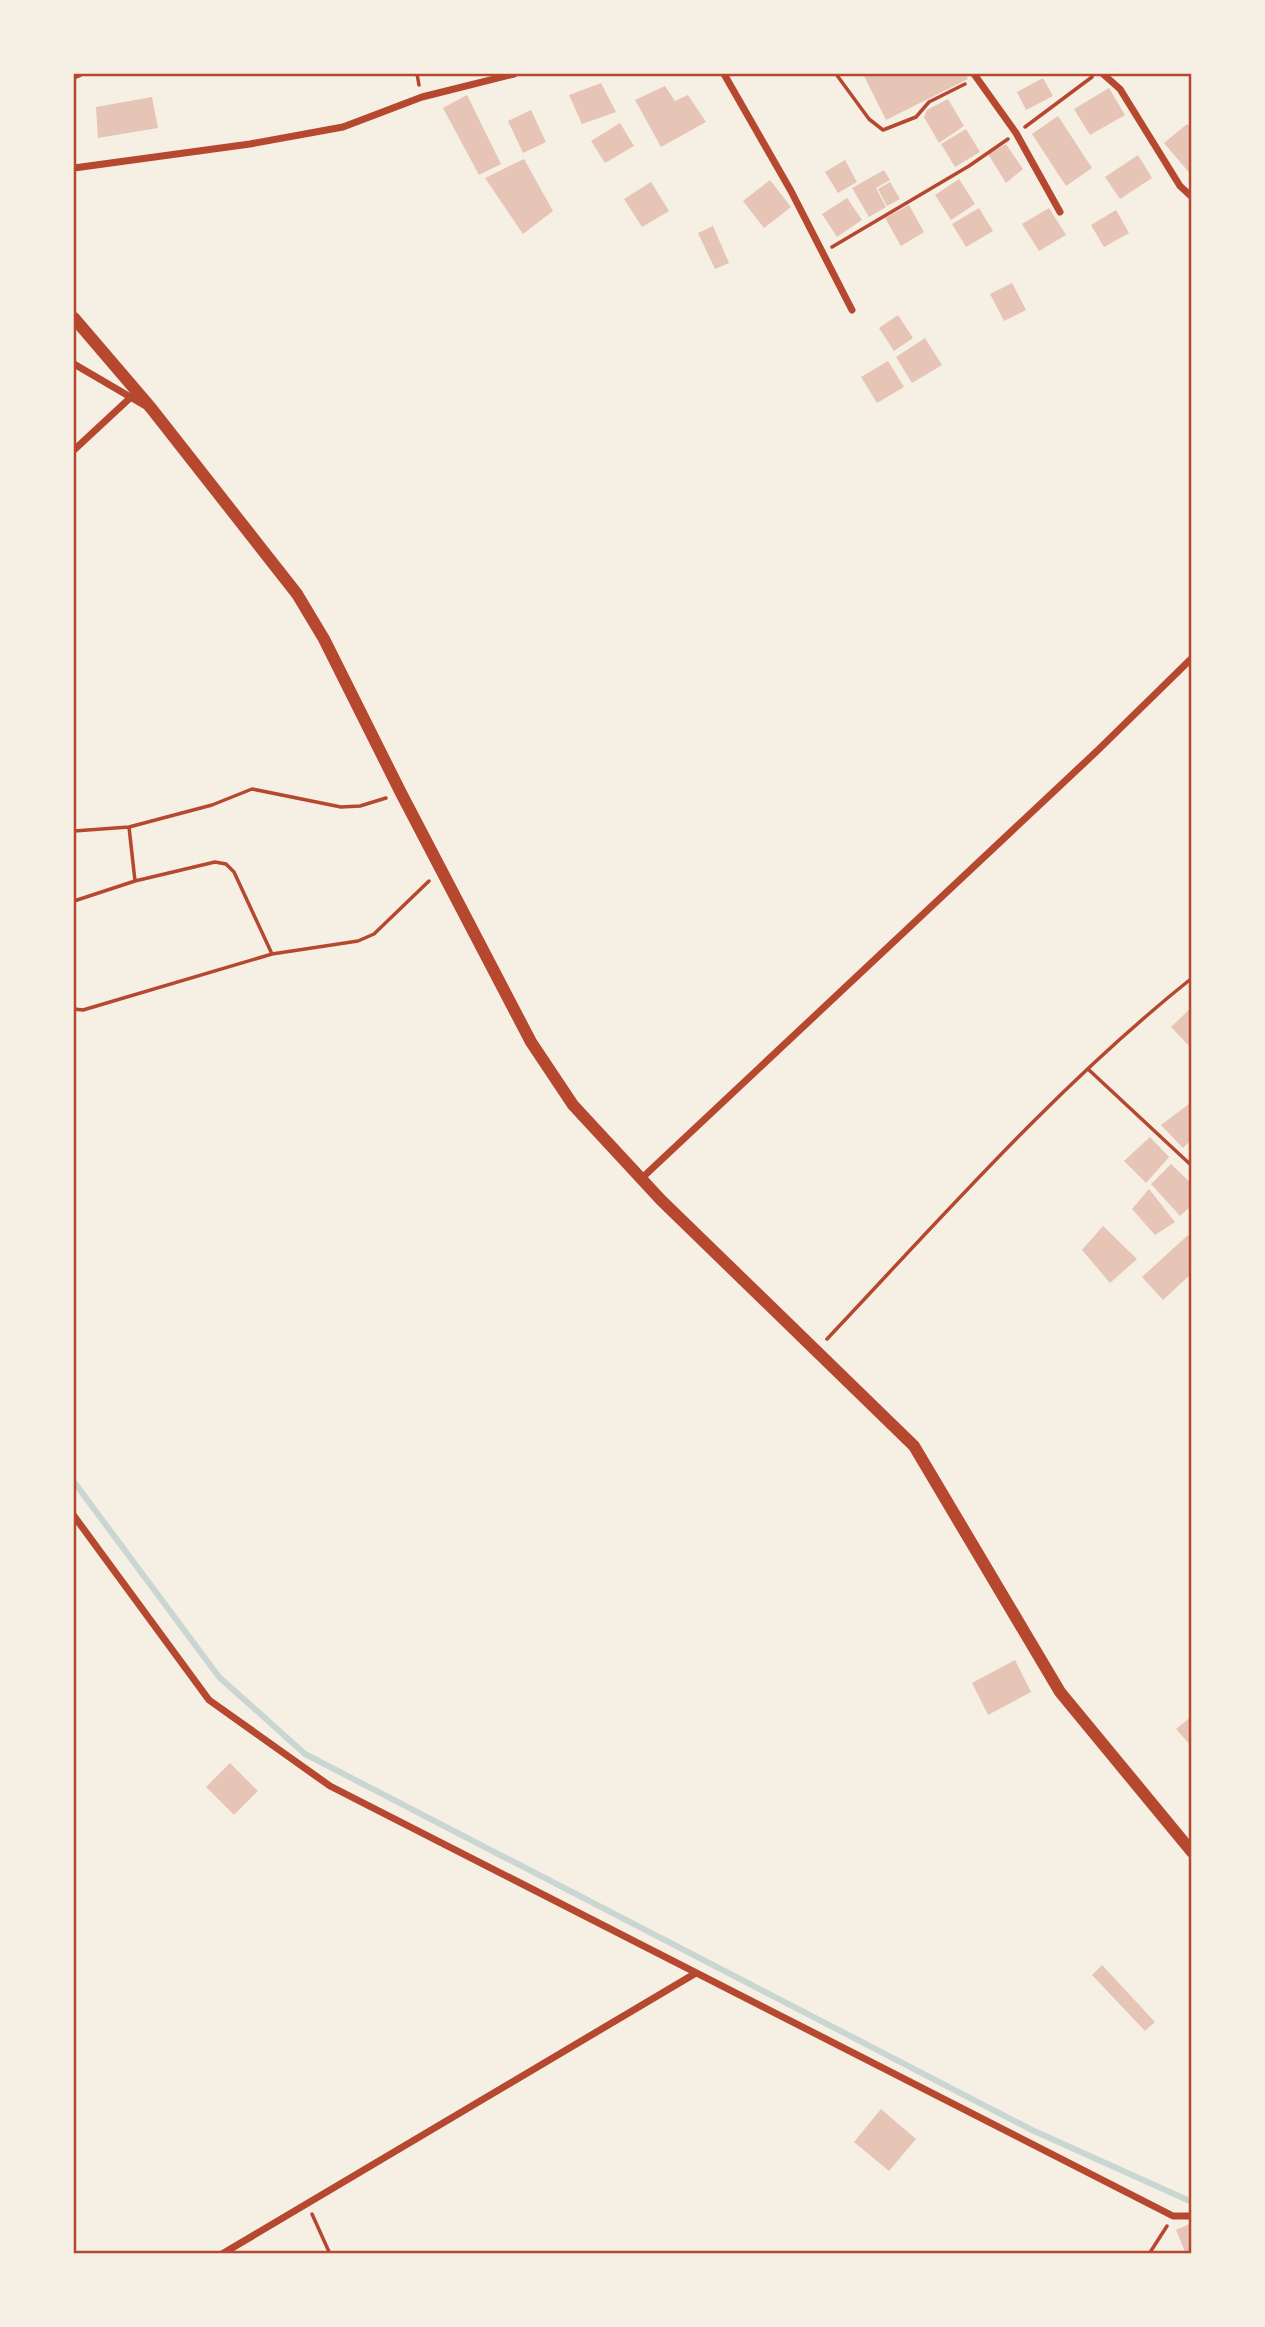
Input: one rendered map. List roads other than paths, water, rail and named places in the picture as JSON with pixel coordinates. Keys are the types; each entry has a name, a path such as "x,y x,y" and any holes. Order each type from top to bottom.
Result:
{"street":[{"path":"74,76 79,74"},
{"path":"74,167 250,144 342,127 422,97 514,74"},
{"path":"724,74 852,310"},
{"path":"1103,74 1120,89 1180,186 1192,197"},
{"path":"976,76 1016,134 1060,212"},
{"path":"74,318 151,408 297,594 324,639 401,793 538,1052 573,1105 661,1200 914,1446 1060,1692 1192,1852"},
{"path":"74,365 151,408"},
{"path":"74,450 130,398"},
{"path":"642,1178 1097,751 1192,658"},
{"path":"74,1516 209,1700 330,1786 1172,2216 1192,2216"},
{"path":"222,2253 696,1973"}],"waterway":[{"path":"74,1482 219,1677 305,1754 1032,2130 1192,2202"}]}
